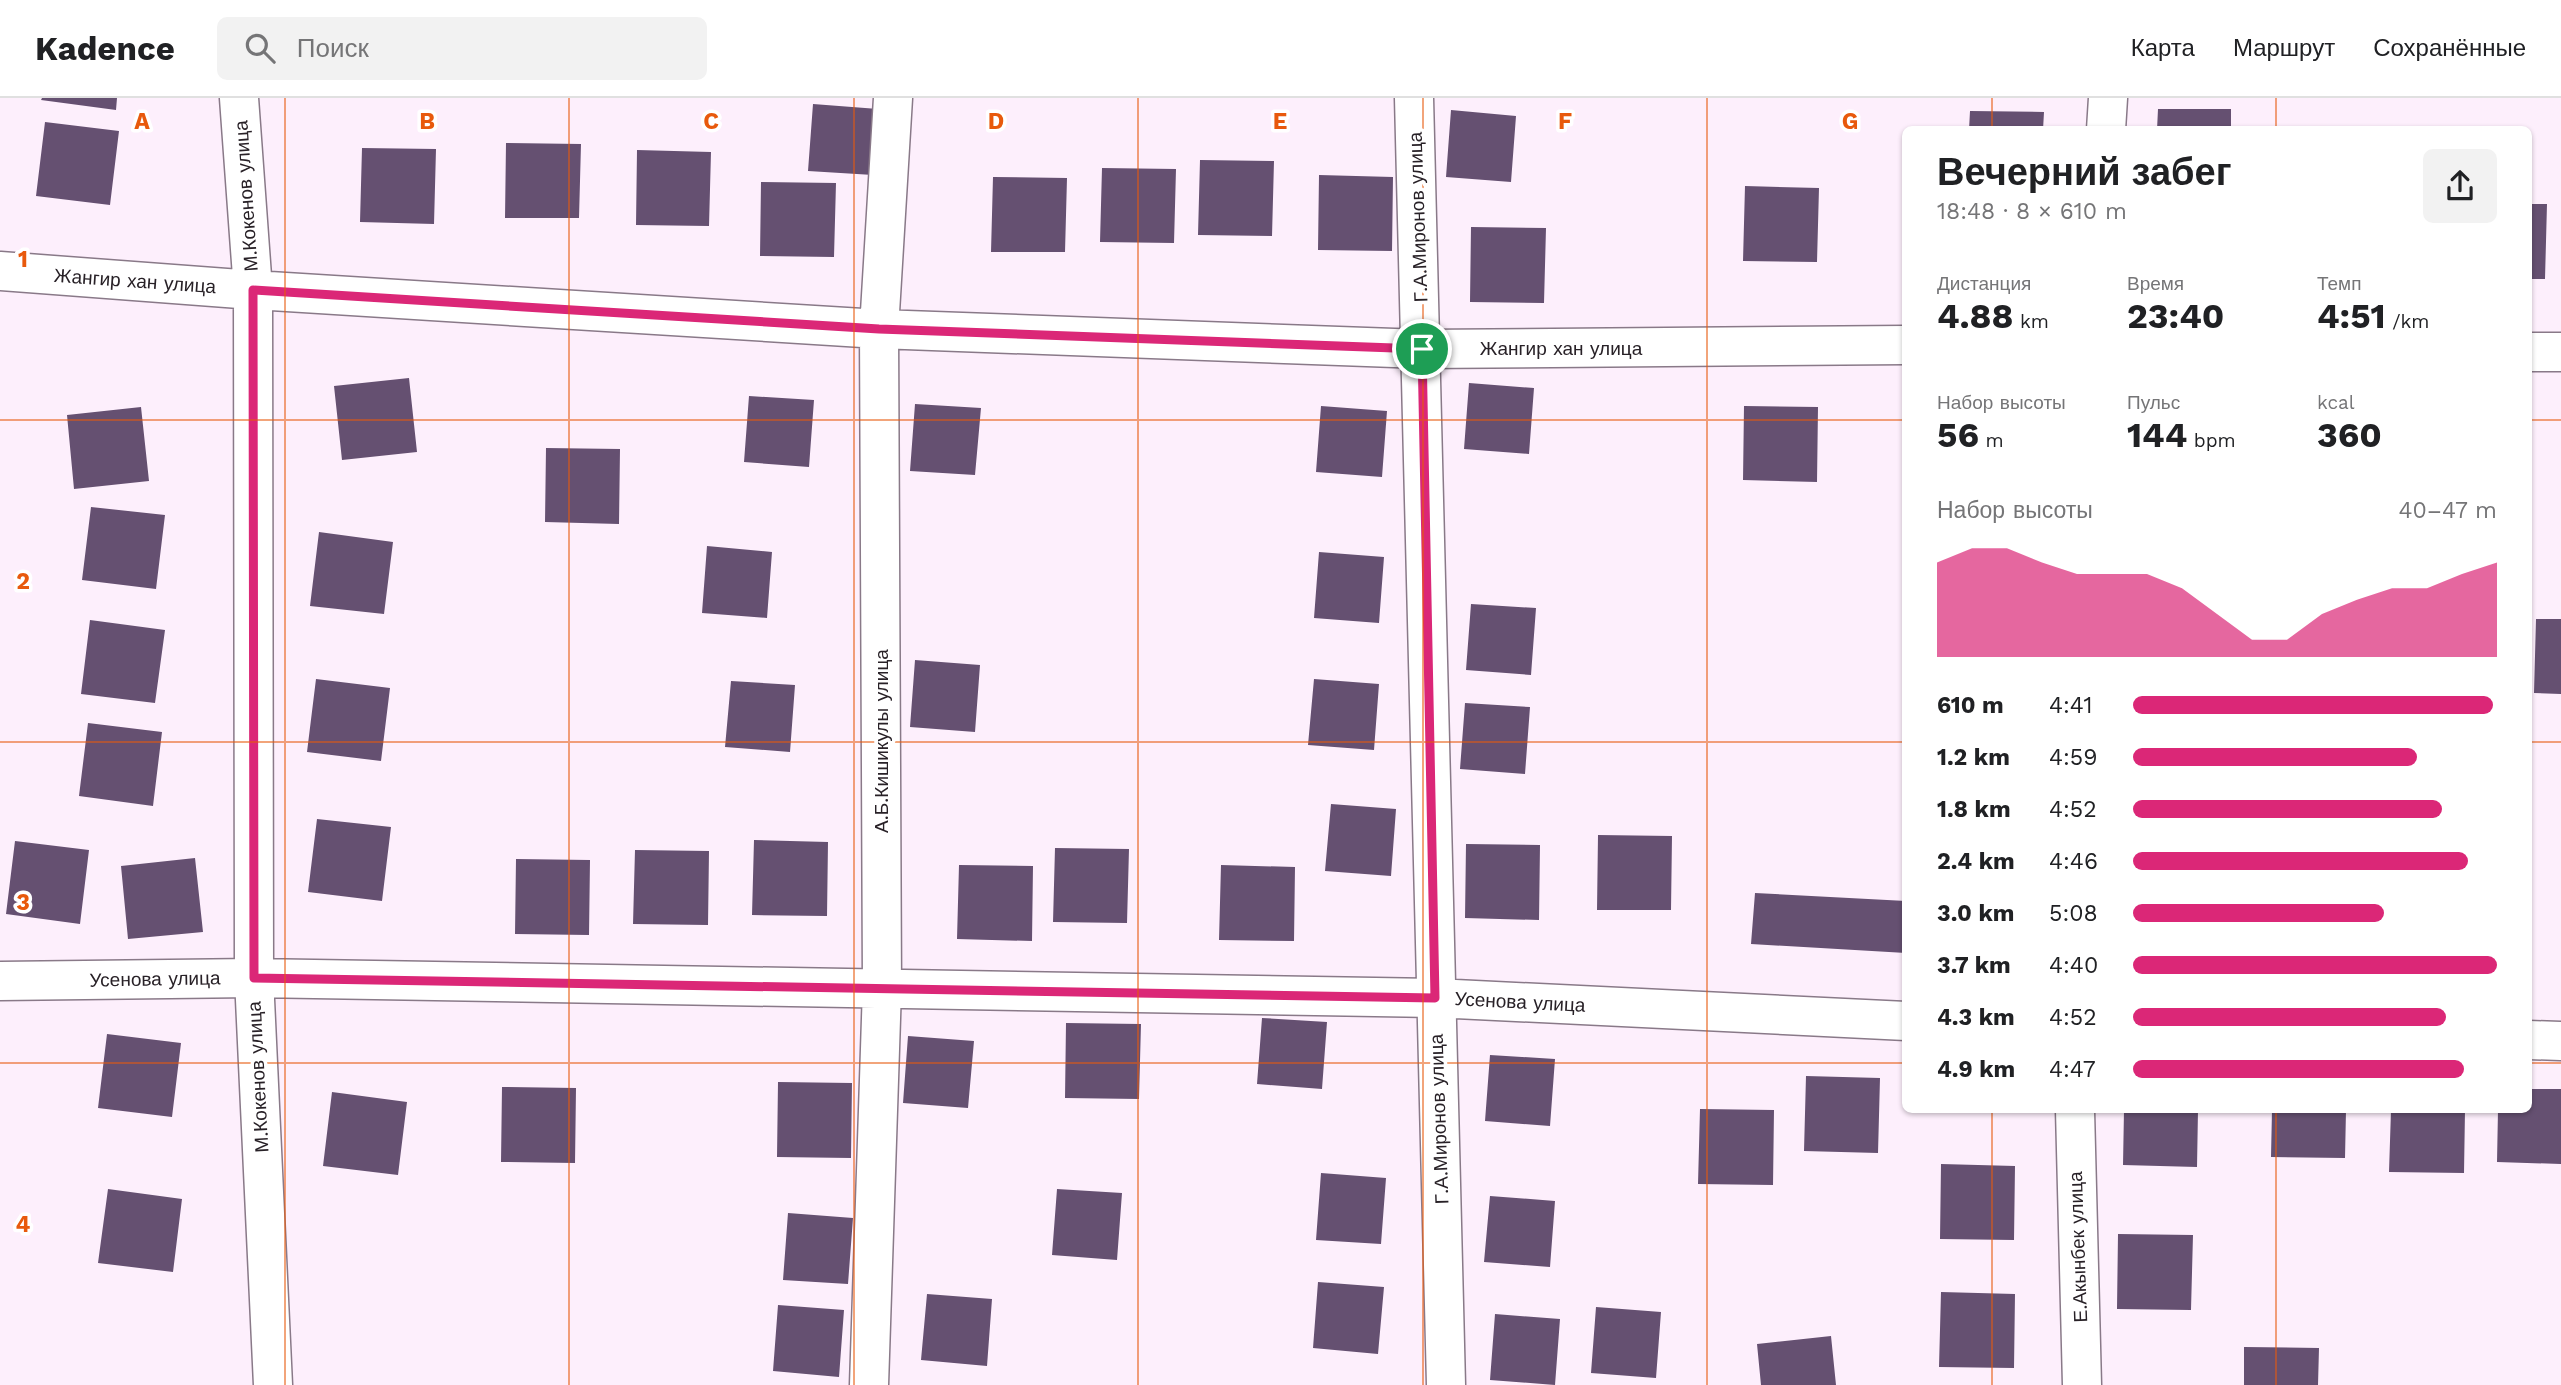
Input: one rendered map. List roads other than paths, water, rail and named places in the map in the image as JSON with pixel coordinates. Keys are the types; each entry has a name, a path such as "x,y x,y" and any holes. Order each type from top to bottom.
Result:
{"street":[{"name":"М.Кокенов улица","path":"239,98 253,290 254,978 273,1385"},
{"name":"А.Б.Кишикулы улица","path":"869,1385 882,988 879,329 893,98"},
{"name":"Г.А.Миронов улица","path":"1414,98 1446,1385"},
{"path":"2106,126 2108,98"},
{"name":"Жангир хан улица","path":"0,271 253,290 879,329 1422,349 1902,345"},
{"path":"2532,352 2561,352"},
{"name":"Усенова улица","path":"0,981 254,978 1435,998 1902,1021"},
{"path":"2532,1040 2561,1041"},
{"name":"Е.Акынбек улица","path":"2075,1113 2082,1385"}]}
